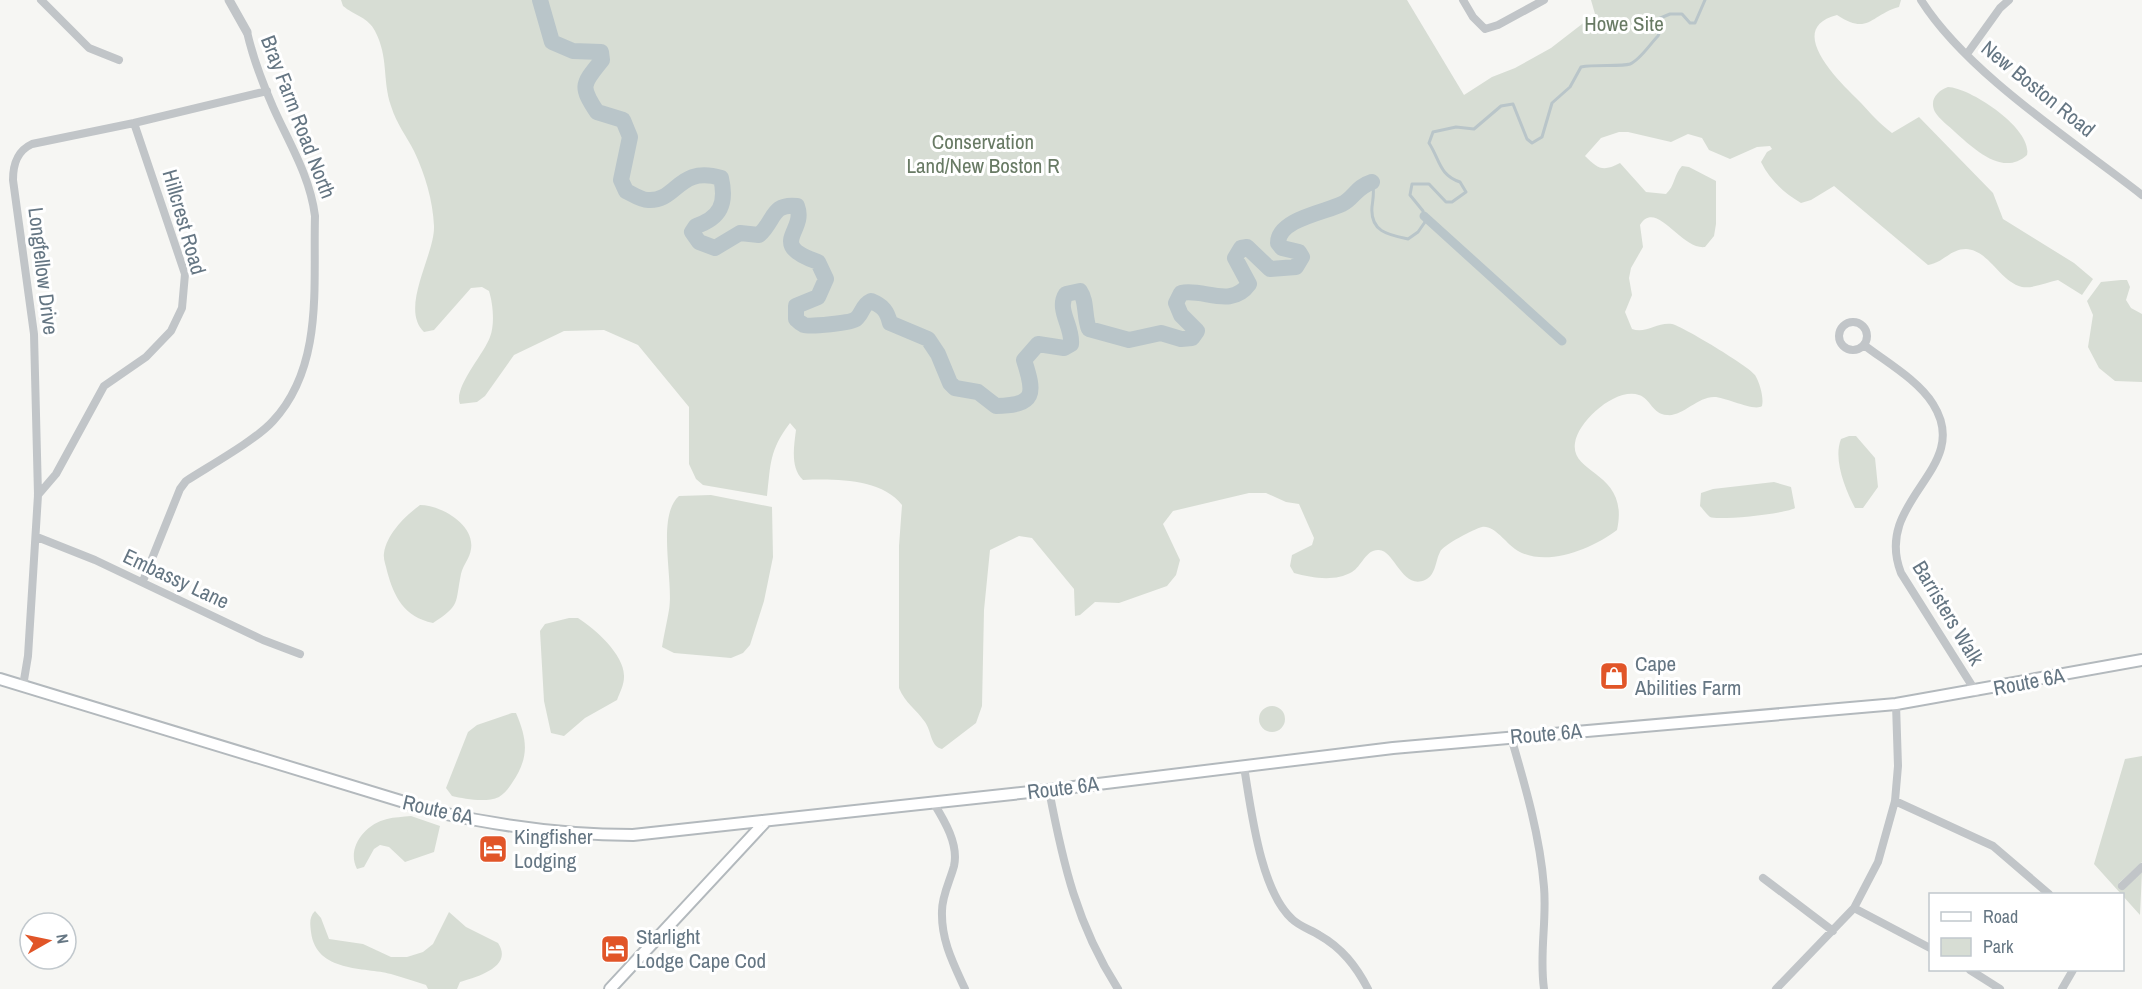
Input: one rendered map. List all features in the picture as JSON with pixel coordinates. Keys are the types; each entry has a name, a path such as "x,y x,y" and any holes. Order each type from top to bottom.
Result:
{"main road":[{"name":"Route 6A","path":"0,679 462,818 616,835 671,832 1511,737 1896,704 1976,692 2142,660"},
{"path":"610,989 766,821"}],"street":[{"path":"41,0 89,48 119,60"},
{"name":"Bray Farm Road North","path":"143,581 180,489 186,481 272,423 304,369 312,343 315,216 313,199 300,163 256,66 246,32 229,0"},
{"path":"1463,0 1475,21 1482,28 1491,29 1544,0"},
{"name":"New Boston Road","path":"1921,0 1967,54 2015,96 2142,195"},
{"path":"1967,54 2000,8 2009,0"},
{"name":"Longfellow Drive","path":"23,686 28,656 39,495 34,334 13,180 15,160 22,150 32,144 134,123 267,91"},
{"name":"Hillcrest Road","path":"39,495 56,474 104,386 146,357 171,331 182,308 185,274 134,123"},
{"name":"Barristers Walk","path":"1864,345 1926,394 1938,416 1942,439 1937,464 1902,514 1896,529 1895,552 1901,573 1976,692"},
{"name":"Embassy Lane","path":"37,537 143,581 262,640 300,654"},
{"path":"1776,989 1854,908 1878,862 1895,801 1898,766 1896,704"},
{"path":"1511,737 1533,823 1544,886 1541,952 1544,989"},
{"path":"1244,767 1268,876 1282,908 1293,920 1337,947 1350,959 1368,989"},
{"path":"1049,790 1070,889 1085,931 1118,989"},
{"path":"1895,801 1993,846 2048,893"},
{"path":"933,802 945,822 954,848 954,867 942,908 942,925 951,961 965,989"},
{"path":"2122,886 2142,867"},
{"path":"1763,878 1833,931"},
{"path":"1854,908 1929,947"},
{"path":"1973,971 2000,989"},
{"path":"2062,989 2072,971"}],"green space":[{"path":"341,0 1407,0 1464,95 1492,77 1515,68 1551,48 1595,14 1591,0 1901,0 1899,7 1863,24 1856,24 1837,15 1822,22 1815,32 1816,44 1822,58 1842,84 1892,133 1919,117 1993,193 2003,219 2074,263 2093,279 2082,295 2058,280 2022,287 2007,279 1981,255 1966,249 1955,251 1938,262 1928,265 1834,186 1811,200 1801,203 1789,195 1778,186 1761,162 1767,152 1772,149 1770,146 1757,147 1730,159 1709,150 1702,138 1688,134 1671,142 1628,132 1619,132 1601,138 1585,156 1601,168 1609,168 1620,163 1646,192 1666,194 1682,166 1689,167 1716,181 1714,236 1705,247 1696,246 1687,241 1654,217 1646,218 1640,225 1643,247 1631,268 1629,278 1632,295 1625,312 1632,329 1642,330 1672,324 1741,364 1757,378 1762,395 1762,406 1746,406 1714,397 1702,400 1673,415 1667,415 1658,412 1639,395 1620,396 1609,401 1583,425 1575,443 1576,454 1581,462 1608,485 1615,496 1619,511 1617,530 1581,550 1553,557 1540,557 1527,555 1515,549 1495,531 1482,527 1442,549 1429,578 1417,582 1410,580 1385,552 1379,550 1367,555 1352,572 1338,577 1316,578 1294,573 1290,566 1292,555 1312,545 1314,538 1299,504 1286,502 1266,493 1249,493 1173,511 1163,524 1180,560 1176,575 1167,586 1119,603 1095,602 1080,615 1075,616 1074,589 1032,538 1019,536 990,550 984,610 982,706 976,723 942,749 935,745 925,722 904,698 899,688 899,546 902,505 893,496 870,485 856,482 803,480 796,469 794,450 796,430 790,423 775,450 770,466 767,496 703,485 696,479 689,464 689,407 638,345 604,330 564,331 514,355 485,396 477,402 460,404 459,397 465,380 492,332 493,314 489,291 482,287 471,288 434,330 424,332 417,322 416,296 433,238 434,226 430,197 418,160 391,106 384,59 375,31 365,20 343,6"},
{"path":"1948,87 1971,94 2011,122 2026,145 2027,155 2018,161 1999,162 1980,153 1963,139 1939,117 1933,108 1935,97"},
{"path":"2127,280 2130,287 2126,300 2131,308 2142,314 2142,382 2115,381 2099,368 2088,347 2093,315 2087,301 2101,282"},
{"path":"1856,436 1875,458 1878,487 1863,508 1855,508 1847,492 1839,465 1841,439"},
{"path":"1774,482 1791,487 1795,508 1768,514 1716,518 1710,517 1700,506 1701,493 1713,489"},
{"path":"711,495 772,507 773,557 764,601 750,645 743,653 731,658 674,653 662,647 670,598 667,533 672,505 679,496"},
{"path":"420,505 446,512 462,524 471,540 471,549 462,571 455,603 448,612 433,623 415,616 402,604 393,589 384,558 386,546 393,532 408,514"},
{"path":"578,618 608,643 620,660 624,677 617,700 585,718 564,736 551,733 544,701 540,631 545,624"},
{"path":"1272,706 1281,710 1285,719 1281,728 1272,732 1263,728 1259,719 1263,710"},
{"path":"516,713 520,723 525,749 518,774 505,793 488,800 452,796 446,788 468,732 477,725"},
{"path":"2142,756 2142,862 2119,883 2124,888 2142,872 2140,915 2124,897 2124,893 2120,893 2094,864 2125,759"},
{"path":"411,816 440,826 434,852 405,862 389,847 380,845 374,849 364,867 357,869 354,853 365,831 387,819"},
{"path":"315,911 321,918 329,939 363,944 391,957 407,957 423,952 433,944 449,912 466,927 498,943 502,951 501,959 491,970 460,982 457,989 428,989 426,985 391,974 343,966 322,955 315,945 311,932 310,923"}],"waterway":[{"path":"540,0 552,42 573,51 601,52 602,60 587,80 586,90 597,112 623,120 630,137 621,180 626,191 642,199 658,199 696,176 707,175 721,178 723,195 720,209 711,219 696,226 692,232 699,242 715,248 740,233 759,235 778,210 782,207 797,206 799,215 791,243 794,249 818,262 826,279 818,297 796,306 796,319 808,325 853,320 871,301 884,309 890,323 928,339 938,354 950,383 955,388 978,392 996,406 1019,403 1029,395 1030,381 1024,360 1038,344 1064,348 1071,344 1063,306 1066,294 1080,291 1084,299 1089,329 1129,340 1161,333 1181,339 1192,338 1197,331 1181,315 1176,303 1181,293 1226,297 1242,291 1249,284 1235,258 1241,248 1247,247 1270,269 1296,267 1302,257 1299,252 1282,248 1278,243 1280,235 1286,228 1294,222 1342,204 1362,187 1372,182"},
{"path":"1372,182 1374,222 1382,231 1408,239 1418,232 1425,222 1423,211 1410,195 1412,184 1429,184 1446,202 1452,202 1466,192 1460,182 1448,175 1441,166 1429,143 1433,132 1456,127 1474,129 1501,106 1513,104 1527,139 1532,143 1542,137 1552,103 1570,87 1581,67 1626,65 1634,62 1658,36 1660,31 1658,19 1670,14 1682,14 1690,23 1695,23 1705,0"},
{"path":"1424,216 1562,341"}],"place":[{"name":"Cape Abilities Farm","path":"1614,676"},
{"name":"Kingfisher Lodging","path":"493,849"},
{"name":"Starlight Lodge Cape Cod","path":"615,949"}],"park label":[{"name":"Howe Site","path":"1624,24"},
{"name":"Conservation Land/New Boston R","path":"983,154"}]}
